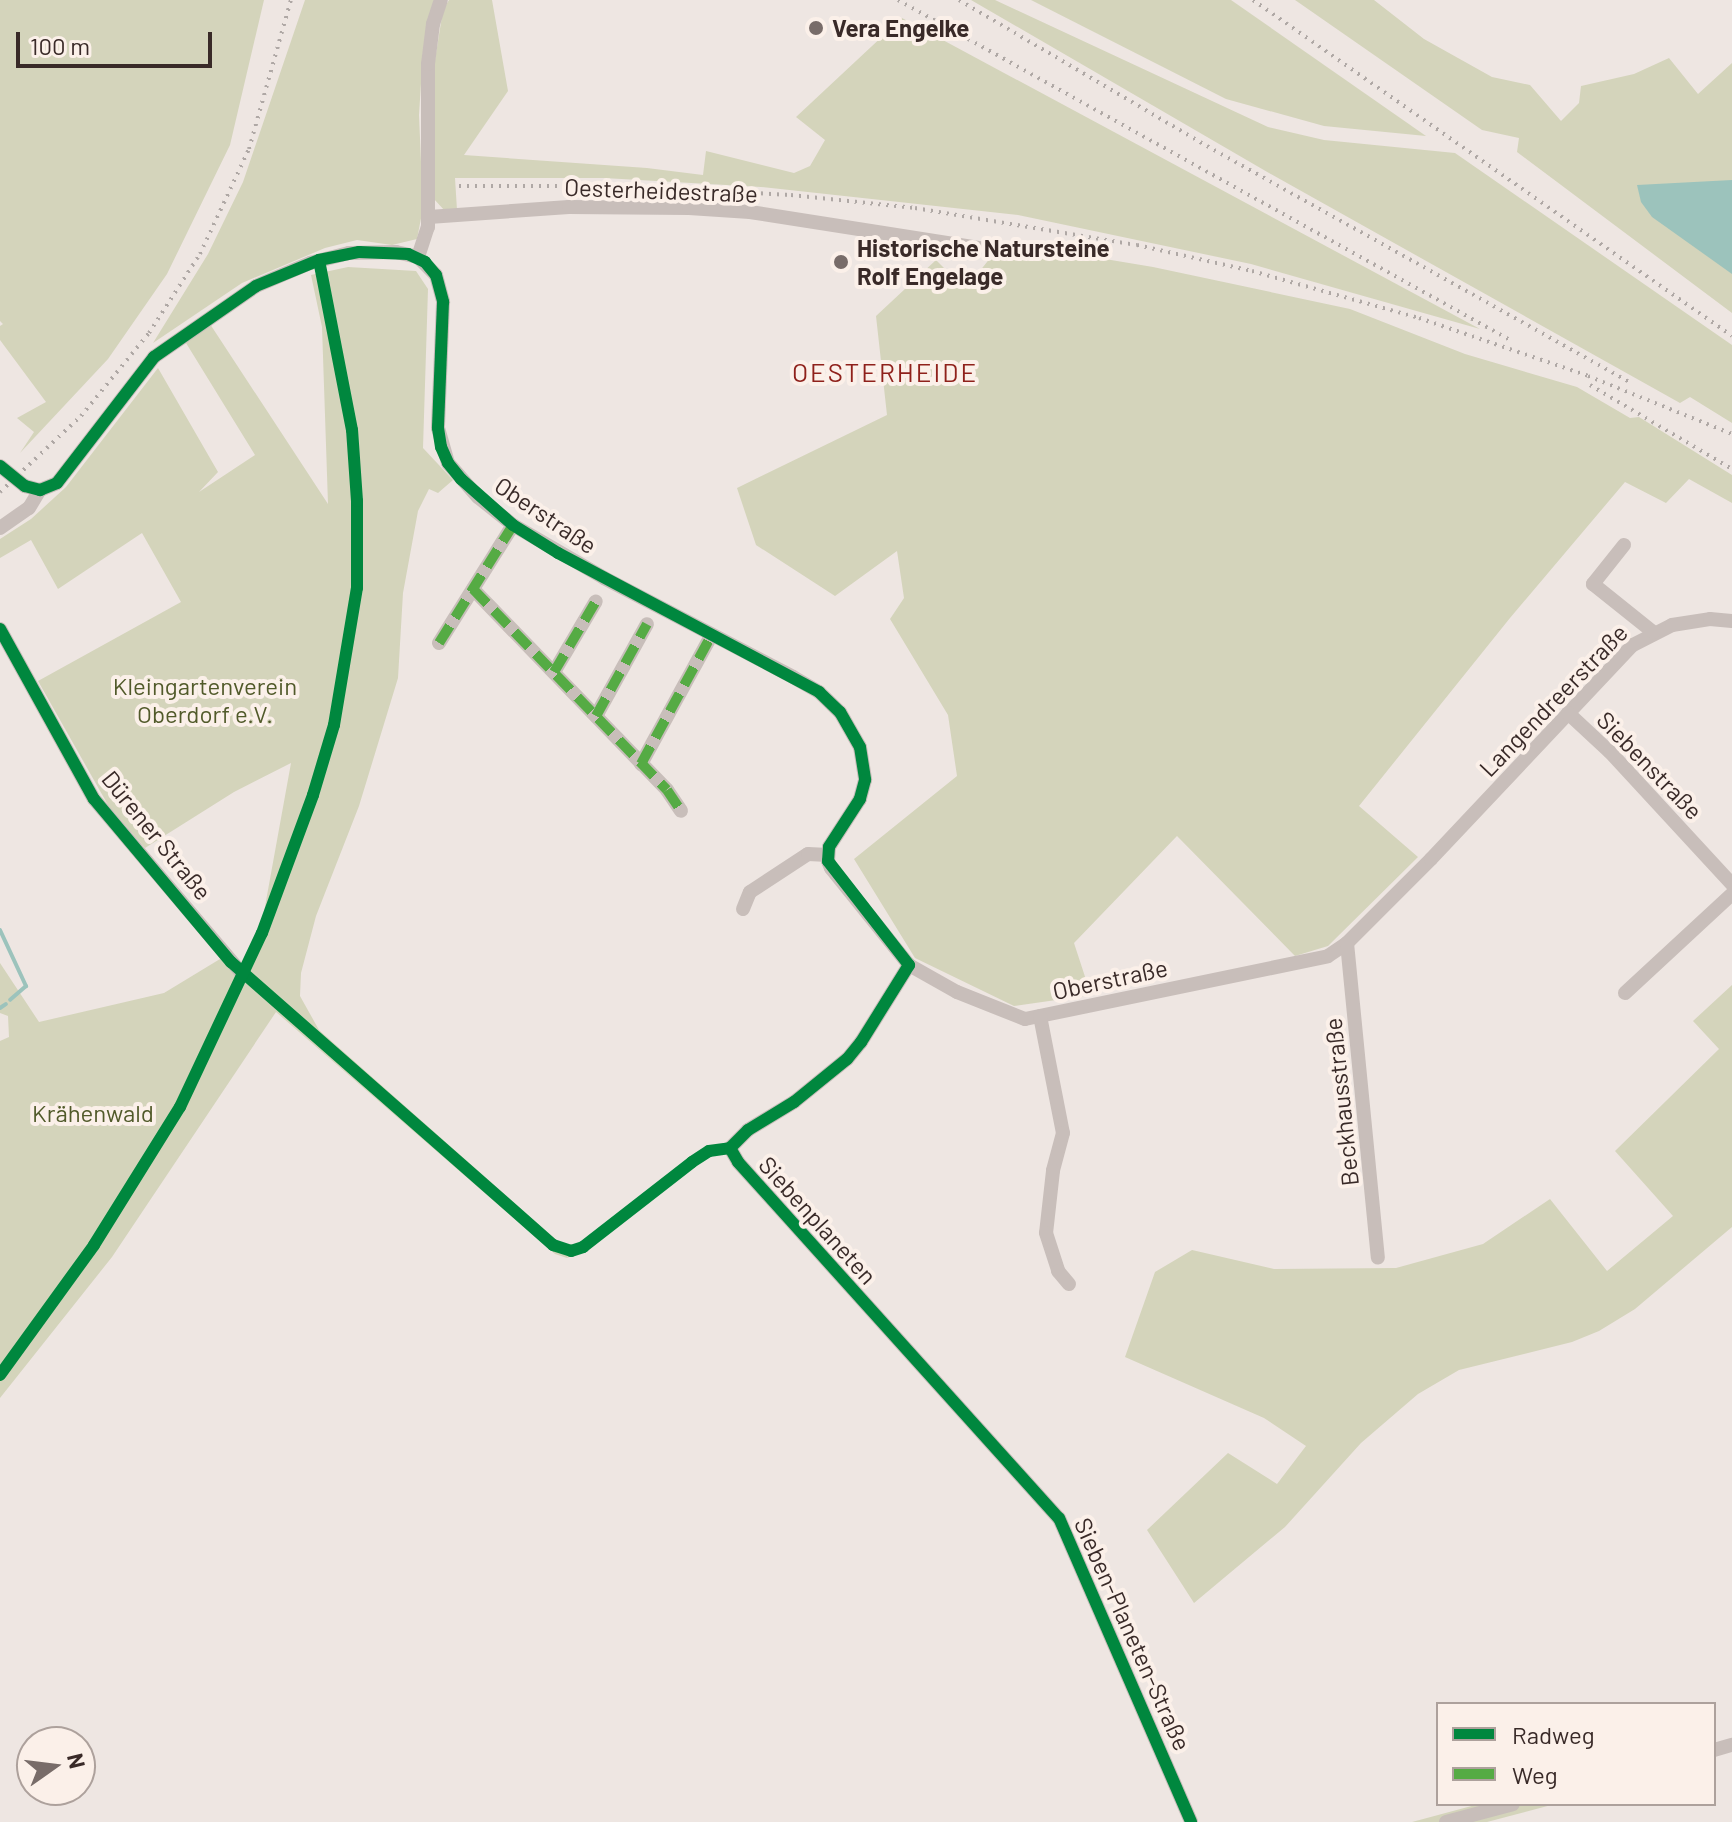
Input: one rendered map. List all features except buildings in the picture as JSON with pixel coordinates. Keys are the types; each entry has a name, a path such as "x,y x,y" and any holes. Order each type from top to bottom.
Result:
{"street":[{"path":"0,528 29,508 40,490 57,483 154,357 234,300 298,268 349,253 396,252 418,257 429,217 425,120 428,64 433,24 441,0"},
{"name":"Oesterheidestraße","path":"429,217 569,207 689,208 765,214 985,249"},
{"name":"Oberstraße","path":"418,257 436,275 443,302 438,428 448,463 478,497 513,525 604,578 819,692 840,712 854,734 865,763 865,780 860,799 828,855 831,868 909,965 1009,1015 1025,1019 1306,962 1328,956 1347,943 1431,859"},
{"path":"0,466 25,486 40,490"},
{"path":"439,643 513,525"},
{"path":"1624,545 1593,584 1653,632"},
{"path":"554,672 598,598 604,578"},
{"path":"473,589 641,764 681,811"},
{"name":"Langendreerstraße","path":"1431,859 1633,645 1653,632 1686,622 1732,621"},
{"path":"596,716 647,624"},
{"name":"Dürener Straße","path":"0,629 94,799 244,976"},
{"path":"641,764 711,636"},
{"name":"Siebenstraße","path":"1568,713 1610,752 1732,884"},
{"path":"743,909 750,892 808,854 828,855"},
{"path":"1625,993 1732,894"},
{"name":"Beckhausstraße","path":"1347,943 1378,1257"},
{"name":"Siebenplaneten","path":"889,1333 738,1162 730,1148 748,1130 794,1102 847,1059 909,965"},
{"path":"1040,1016 1063,1133 1053,1171 1046,1233 1058,1271 1069,1284"},
{"name":"Sieben-Planeten-Straße","path":"889,1333 1059,1518 1191,1822"},
{"path":"1446,1822 1506,1806"}],"green space":[{"path":"0,0 264,0 230,145 167,274 108,359 20,453 34,432 17,418 46,402 0,340 0,326 3,324 0,321"},
{"path":"305,0 434,0 423,52 419,115 423,208 417,239 392,245 357,240 325,248 242,283 153,343 208,254 243,182"},
{"path":"449,0 492,0 508,91 464,155 703,175 706,151 794,173 810,166 825,140 796,117 902,18 1480,329 1251,264 1018,215 761,187 604,178 455,178 457,210 445,211 434,199 434,66 443,10"},
{"path":"971,0 995,0 1268,127 1324,140 1455,153 1732,345 1732,423 1690,397 1680,403 1269,173"},
{"path":"1031,0 1231,0 1426,136 1324,126 1226,99"},
{"path":"1295,0 1374,0 1424,39 1492,77 1530,85 1561,121 1579,103 1581,86 1634,74 1669,58 1698,94 1732,63 1732,313 1517,152 1519,138 1482,130"},
{"path":"1003,242 1153,267 1350,309 1465,354 1577,387 1630,418 1639,417 1732,475 1732,503 1689,479 1666,503 1625,482 1510,618 1359,806 1418,857 1328,946 1295,956 1177,836 1074,943 1091,995 1014,1006 915,958 854,859 957,776 948,715 890,619 904,598 897,551 835,596 756,545 737,488 887,415 876,316 936,260 953,277 975,277"},
{"path":"348,267 416,271 428,289 423,448 453,480 438,493 429,489 418,511 403,593 398,678 359,806 316,916 301,973 300,996 319,1030 562,1245 582,1244 670,1174 653,1198 580,1253 567,1258 555,1254 276,1012 112,1257 0,1398 0,1041 9,1037 8,1016 0,1013 0,963 39,1022 164,993 220,959 243,966 262,923 291,763 234,792 145,848 108,805 38,681 181,602 142,533 58,589 31,540 0,558 0,539 31,519 66,487 158,368 218,472 199,492 255,455 186,343 210,324 328,504 322,327 311,275"},
{"path":"1732,985 1732,1227 1635,1309 1599,1331 1572,1342 1459,1370 1418,1394 1361,1443 1285,1527 1194,1603 1147,1530 1228,1453 1277,1484 1306,1446 1264,1418 1125,1357 1155,1272 1192,1250 1274,1269 1396,1268 1483,1244 1550,1199 1607,1271 1673,1216 1615,1151 1719,1049 1693,1021"},
{"path":"1472,1806 1547,1806 1487,1822 1412,1822"}],"water":[{"path":"1732,180 1732,274 1652,217 1641,202 1637,185"}],"waterway":[{"path":"0,930 26,986 10,1000"},
{"path":"0,1008 6,1004"}],"railway":[{"path":"0,492 81,416 149,333 200,254 249,149 291,0"},
{"path":"898,0 1510,340"},
{"path":"959,0 1207,146 1629,382"},
{"path":"1253,0 1732,336"},
{"path":"459,186 633,186 791,195 915,208 1137,245 1252,271 1419,318 1588,376 1732,434"},
{"path":"1590,385 1732,469"}],"marked path":[{"path":"439,643 513,525"},
{"path":"473,589 667,790 681,811"},
{"path":"554,672 596,601"},
{"path":"596,716 647,624"},
{"path":"641,764 711,636"}],"cycle path":[{"path":"0,466 25,486 40,490 57,483 154,357 256,286 319,260 359,252 408,254 425,262 436,275 443,302 438,428 441,447 448,463 461,479 513,525 558,553 819,692 840,712 860,747 865,780 860,799 829,847 828,861 909,965 847,1059 794,1102 748,1130 730,1148"},
{"path":"0,1375 94,1245 180,1107 262,933 313,795 334,725 357,588 357,501 352,430 319,260"},
{"path":"0,629 94,799 231,962 553,1245 571,1251 583,1247 692,1162 709,1151 730,1148"},
{"path":"730,1148 738,1162 1059,1518 1191,1822"}],"place":[{"name":"Vera Engelke","path":"816,28"},
{"name":"Historische Natursteine Rolf Engelage","path":"841,262"}],"district":[{"name":"OESTERHEIDE","path":"885,372"}],"park label":[{"name":"Kleingartenverein Oberdorf e.V.","path":"205,700"},
{"name":"Krähenwald","path":"93,1113"}]}
